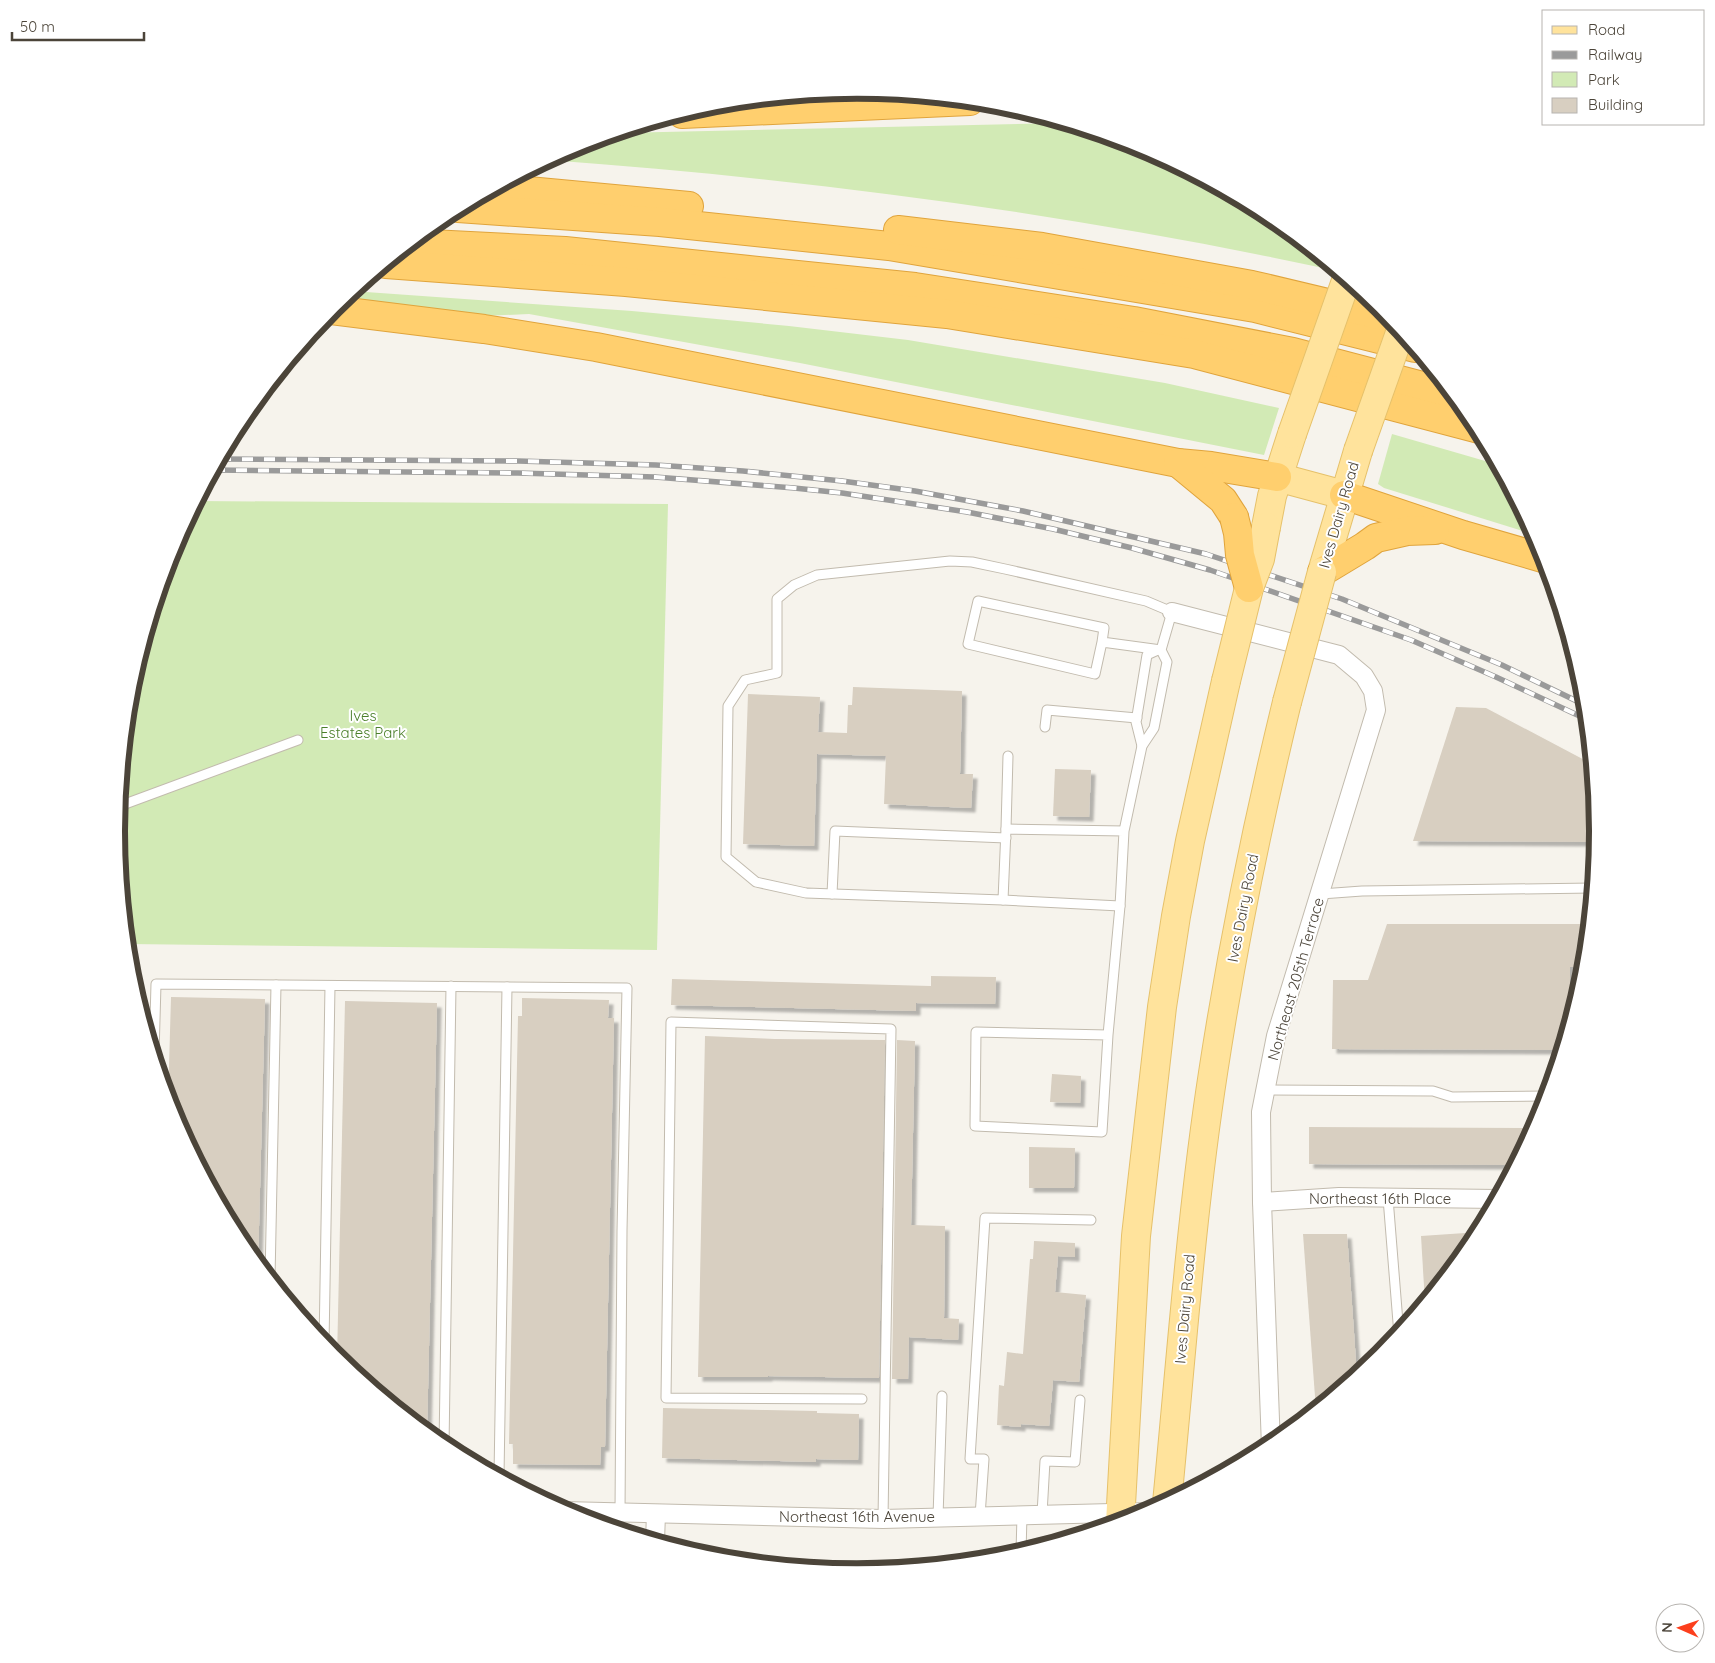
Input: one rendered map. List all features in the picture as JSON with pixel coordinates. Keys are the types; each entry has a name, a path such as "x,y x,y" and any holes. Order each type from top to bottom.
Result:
{"highway":[{"path":"719,112 931,103"},
{"path":"506,189 675,204 1042,247 1252,285 1378,315"},
{"path":"471,209 660,222 890,246 1255,308 1406,346"},
{"path":"420,243 565,251 915,287 1134,321 1274,348 1444,392"},
{"path":"394,265 626,282 947,314 1194,354 1468,426"},
{"path":"341,311 484,329 605,349 1178,463 1210,466 1277,477"},
{"path":"1178,463 1223,500 1234,517 1240,555 1249,588"},
{"path":"1344,495 1448,530 1536,556"},
{"path":"1325,560 1365,546 1376,538 1407,531 1448,530"}],"main road":[{"path":"1120,1515 1136,1236 1162,1007 1176,916 1190,841 1226,681 1249,588 1260,559 1277,477 1344,284"},
{"name":"Ives Dairy Road","path":"1168,1495 1191,1244 1212,1076 1243,905 1287,702 1325,560 1358,451 1398,337"},
{"path":"1277,477 1344,495"}],"street":[{"name":"Northeast 205th Terrace","path":"1172,612 1339,656 1364,676 1373,691 1376,710 1276,1036 1261,1112 1262,1202 1271,1437"},
{"name":"Northeast 16th Place","path":"1262,1202 1339,1197 1490,1201"},
{"name":"Northeast 16th Avenue","path":"587,1512 883,1519 1042,1514 1115,1517"},
{"path":"655,1535 656,1514"}],"lane":[{"path":"1108,1035 976,1032 975,1126 1102,1132 1108,1035 1120,906 1124,831 1142,746 1154,728 1166,662 1160,650 1172,612 1146,601 972,562 950,562 817,574 794,585 777,599 777,673 745,680 728,706 726,857 756,882 806,893 1120,906"},
{"path":"978,601 1104,628 1102,642 1095,674 968,644 978,601"},
{"path":"1102,642 1160,650"},
{"path":"1142,746 1136,722 1147,655 1160,650"},
{"path":"1045,727 1047,710 1137,718"},
{"path":"126,804 298,740"},
{"path":"1003,900 1008,756"},
{"path":"832,894 834,830 1006,834 1124,831"},
{"path":"1321,894 1362,891 1588,888"},
{"path":"155,1036 156,984 627,988 622,1231 620,1513"},
{"path":"270,1270 276,985"},
{"path":"324,1334 330,986"},
{"path":"444,1437 451,986"},
{"path":"499,1470 507,987"},
{"path":"862,1399 666,1398 671,1022 890,1028 883,1519"},
{"path":"1266,1090 1432,1091 1452,1097 1540,1096"},
{"path":"1388,1198 1398,1326"},
{"path":"980,1516 984,1460 970,1459 985,1218 1091,1220"},
{"path":"938,1517 942,1396"},
{"path":"1042,1514 1045,1461 1075,1462 1080,1400"},
{"path":"1021,1545 1022,1515"}],"green space":[{"path":"1045,123 1093,138 1182,174 1265,222 1326,269 1135,231 940,201 744,177 563,161 640,133"},
{"path":"362,292 632,311 908,340 1165,383 1279,408 1264,455 800,363 529,314 483,316 355,299"},
{"path":"1392,434 1490,463 1515,507 1526,532 1384,488 1378,484"},
{"name":"Ives Estates Park","path":"203,501 668,504 657,950 134,944 126,879 125,832 126,784 131,736 150,642 164,596"}],"building":[{"path":"853,687 962,691 960,774 973,774 971,808 884,804 886,756 817,754 814,846 743,844 748,694 820,697 818,732 847,733 848,705 852,705"},
{"path":"1456,707 1486,708 1587,761 1590,842 1413,841"},
{"path":"1055,769 1091,770 1089,817 1053,816"},
{"path":"1387,924 1584,924 1577,967 1570,967 1570,1000 1556,1050 1332,1049 1333,980 1368,980"},
{"path":"931,976 996,977 995,1004 916,1003 916,1011 671,1005 672,979 931,986"},
{"path":"171,997 265,999 258,1253 223,1198 200,1156 169,1079"},
{"path":"522,998 609,1000 608,1018 614,1018 605,1447 601,1447 600,1465 513,1464 513,1444 509,1444 518,1016 522,1016"},
{"path":"345,1001 437,1003 427,1425 374,1382 337,1348"},
{"path":"705,1036 885,1040 879,1378 698,1377"},
{"path":"897,1040 915,1041 911,1225 945,1226 944,1318 959,1319 958,1340 909,1337 908,1379 892,1379"},
{"path":"1052,1074 1081,1076 1080,1103 1050,1102"},
{"path":"1309,1127 1527,1128 1510,1165 1309,1164"},
{"path":"1029,1147 1075,1148 1074,1188 1029,1188"},
{"path":"1465,1233 1465,1241 1425,1295 1421,1236"},
{"path":"1303,1234 1347,1234 1356,1368 1316,1403"},
{"path":"1034,1241 1075,1243 1075,1257 1058,1256 1055,1292 1086,1295 1079,1382 1053,1380 1049,1426 1021,1424 1021,1427 997,1425 999,1385 1004,1386 1007,1352 1023,1354 1030,1259 1033,1259"},
{"path":"663,1408 817,1411 817,1413 859,1414 858,1460 816,1459 816,1462 662,1458"}],"railway":[{"path":"227,459 518,461 656,465 743,471 842,481 915,491 1023,511 1206,554 1342,599 1502,665 1578,702"},
{"path":"220,470 518,473 655,477 842,493 967,512 1053,529 1132,548 1210,570 1411,640 1581,717"}]}
